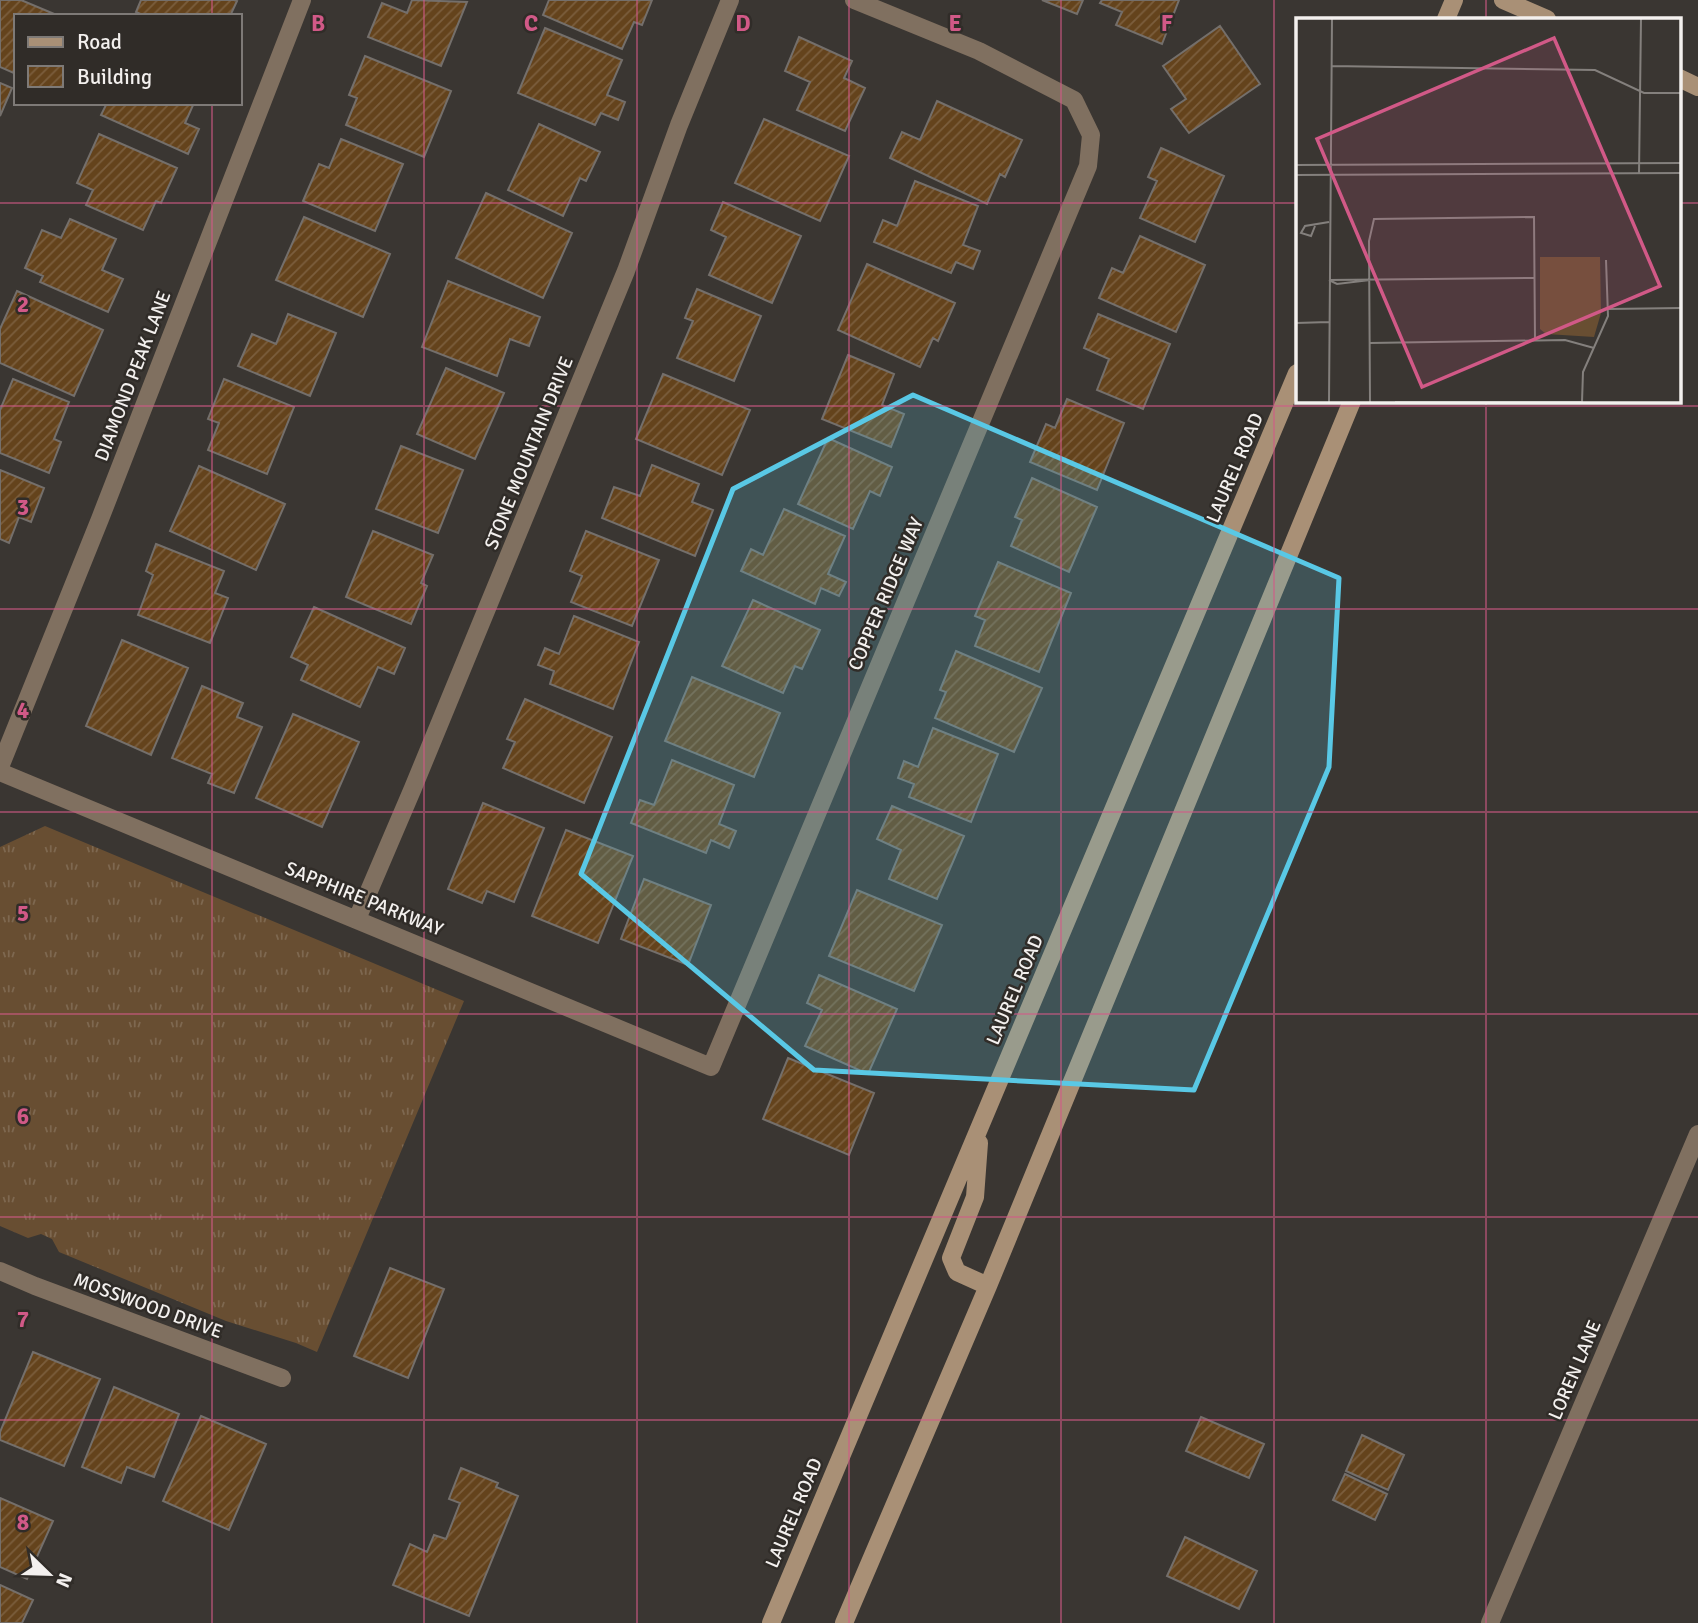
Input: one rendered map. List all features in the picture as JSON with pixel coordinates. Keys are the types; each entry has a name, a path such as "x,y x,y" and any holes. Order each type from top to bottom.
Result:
{"main road":[{"path":"1446,18 1454,0"},
{"path":"1514,6 1544,18"},
{"path":"1680,78 1698,87"},
{"name":"LAUREL ROAD","path":"771,1623 1296,375"},
{"path":"844,1623 988,1286 1352,402"},
{"path":"980,1127 975,1197 951,1258 957,1272 988,1286"}],"street":[{"name":"DIAMOND PEAK LANE","path":"0,769 302,0"},
{"name":"STONE MOUNTAIN DRIVE","path":"357,919 626,271 679,125 730,0"},
{"name":"COPPER RIDGE WAY","path":"711,1067 1088,166 1091,135 1074,100 979,51 854,0"},
{"name":"SAPPHIRE PARKWAY","path":"0,769 711,1067"},
{"name":"LOREN LANE","path":"1490,1623 1698,1134"},
{"name":"MOSSWOOD DRIVE","path":"0,1271 282,1378"}],"highlighted area":[{"path":"913,395 1339,578 1329,767 1194,1090 814,1070 581,874 733,489"}],"green space":[{"path":"45,826 464,1001 317,1352 226,1321 59,1252 52,1239 41,1234 28,1238 0,1226 0,847"}],"building":[{"path":"0,0 21,0 54,14 14,14 14,73 0,67"},
{"path":"141,0 237,1 231,14 136,12"},
{"path":"412,0 467,2 441,66 368,37 382,3 407,13"},
{"path":"549,0 652,0 642,25 634,22 622,49 543,15"},
{"path":"1042,0 1083,0 1077,14"},
{"path":"1102,0 1179,0 1162,44 1116,25 1122,12 1100,3"},
{"path":"1220,26 1260,84 1189,133 1171,109 1186,99 1163,66"},
{"path":"545,28 622,60 607,95 625,102 618,120 601,113 595,125 518,93"},
{"path":"799,37 852,61 844,78 865,88 845,131 797,110 810,82 785,71"},
{"path":"365,56 451,91 424,157 346,125 357,98 349,95"},
{"path":"0,83 12,88 0,116"},
{"path":"937,101 1022,140 1005,177 1000,174 987,204 890,158 902,132 920,140"},
{"path":"106,105 193,105 185,123 199,129 188,154 101,115"},
{"path":"764,119 849,156 820,221 735,183"},
{"path":"539,124 600,152 586,181 580,178 563,216 508,190"},
{"path":"99,134 177,168 161,203 156,201 143,230 86,205 93,190 77,183"},
{"path":"341,139 403,164 375,231 303,201 319,164 329,168"},
{"path":"1161,148 1224,176 1195,242 1140,218 1157,181 1148,177"},
{"path":"915,181 978,206 963,245 980,251 973,269 956,262 951,273 874,242 883,220 897,226"},
{"path":"486,193 572,233 543,298 456,258"},
{"path":"723,202 801,236 772,303 709,275 726,237 711,230"},
{"path":"304,217 390,254 363,317 276,280"},
{"path":"70,219 116,239 102,270 123,279 108,312 40,282 43,276 25,268 42,230 61,238"},
{"path":"1140,236 1205,265 1176,332 1099,298 1112,268 1123,273"},
{"path":"867,264 955,303 938,341 933,338 920,367 838,330"},
{"path":"448,281 540,317 529,346 510,339 497,376 422,347"},
{"path":"697,289 761,316 734,381 677,358 693,321 685,318"},
{"path":"17,291 103,330 74,396 0,363 0,329"},
{"path":"288,314 336,333 310,396 238,366 252,334 276,344"},
{"path":"1098,314 1170,344 1143,409 1097,390 1109,359 1084,348"},
{"path":"848,355 894,374 882,405 904,414 891,447 822,419"},
{"path":"446,368 504,393 475,459 417,434"},
{"path":"663,374 750,410 722,475 636,439"},
{"path":"13,379 69,402 54,439 61,442 49,473 0,453 0,410"},
{"path":"224,379 294,407 267,474 208,450 219,423 208,419"},
{"path":"1067,399 1124,423 1097,490 1030,462 1046,424 1055,428"},
{"path":"828,438 892,467 880,496 870,491 853,529 798,504"},
{"path":"401,446 463,470 438,533 376,509"},
{"path":"652,465 699,484 692,502 713,510 695,556 602,518 614,487 640,496"},
{"path":"199,466 285,504 256,570 170,531"},
{"path":"0,470 44,488 31,522 19,517 9,543 0,539"},
{"path":"1032,478 1097,507 1069,572 1011,546 1022,520 1015,517"},
{"path":"784,509 845,536 828,574 846,582 839,596 821,588 815,604 741,571 751,549 763,555"},
{"path":"373,531 433,555 421,583 427,586 411,624 346,597"},
{"path":"586,531 659,560 632,626 571,602 582,576 570,571"},
{"path":"156,544 224,571 215,593 228,598 210,643 138,615 153,575 146,571"},
{"path":"998,562 1071,593 1039,672 975,646 985,620 975,616"},
{"path":"753,600 820,630 802,669 795,666 783,693 722,666"},
{"path":"314,607 405,648 394,674 378,667 360,707 301,680 308,665 291,657"},
{"path":"574,616 639,642 613,709 550,684 554,671 538,665 545,648 559,654"},
{"path":"122,640 188,668 151,755 86,726"},
{"path":"956,651 1042,688 1014,752 935,718 946,692 940,690"},
{"path":"692,677 780,713 754,777 665,741"},
{"path":"202,686 243,703 237,717 262,727 234,793 208,783 212,774 172,758"},
{"path":"525,699 612,737 584,803 503,768 515,742 507,739"},
{"path":"293,714 359,742 322,827 256,798"},
{"path":"933,728 998,754 971,822 909,797 914,784 898,778 904,761 918,767"},
{"path":"672,760 734,785 719,824 736,831 729,848 711,840 706,853 631,823 640,800 654,805"},
{"path":"483,803 544,828 514,902 487,891 482,903 448,889"},
{"path":"892,806 964,836 937,899 889,879 901,850 877,839"},
{"path":"566,830 633,856 598,943 532,916"},
{"path":"644,879 711,905 688,965 621,939"},
{"path":"857,890 942,925 914,991 829,956"},
{"path":"819,975 897,1009 868,1074 805,1046 822,1010 807,1003"},
{"path":"788,1058 874,1093 849,1155 763,1119"},
{"path":"390,1268 444,1289 408,1378 354,1356"},
{"path":"33,1352 100,1379 64,1466 0,1440 0,1432"},
{"path":"114,1387 179,1414 154,1477 127,1467 121,1483 82,1467"},
{"path":"201,1416 266,1444 229,1530 163,1501"},
{"path":"1201,1417 1264,1444 1249,1478 1186,1451"},
{"path":"1362,1435 1404,1455 1388,1490 1346,1471"},
{"path":"461,1468 498,1483 496,1487 518,1496 469,1616 393,1585 410,1544 427,1552 434,1535 446,1539 460,1503 449,1499"},
{"path":"1345,1474 1387,1494 1375,1520 1333,1500"},
{"path":"0,1498 53,1521 27,1579 0,1567"},
{"path":"1185,1537 1257,1571 1239,1609 1167,1576"},
{"path":"0,1585 33,1600 22,1623 0,1623"}]}
